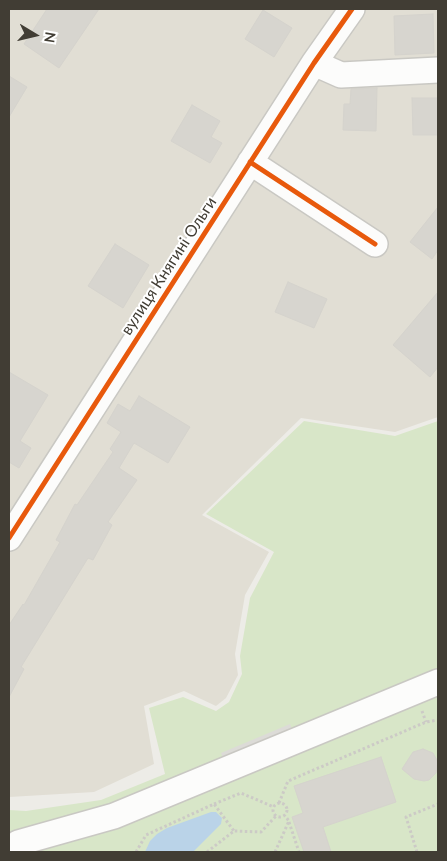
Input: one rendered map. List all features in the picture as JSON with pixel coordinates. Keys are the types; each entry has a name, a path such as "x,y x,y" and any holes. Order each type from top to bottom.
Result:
{"street":[{"name":"вулиця Княгині Ольги","path":"9,538 314,63 352,9"},
{"path":"314,63 341,75 438,70"},
{"path":"250,162 375,244"},
{"path":"10,852 18,843 114,816 438,682"}],"path":[{"path":"274,807 279,803 288,781 426,722 438,722"},
{"path":"136,852 146,835 241,793 274,807"},
{"path":"279,803 287,807 285,816"},
{"path":"214,804 234,831"},
{"path":"417,852 406,817 438,804"},
{"path":"274,807 276,816"},
{"path":"276,816 281,818 285,816"},
{"path":"207,852 234,831 261,832 276,816"},
{"path":"285,816 289,821 298,852"},
{"path":"275,852 289,821"}],"shaded area":[{"path":"9,9 438,9 438,417 395,432 301,418 202,515 269,552 245,595 235,654 238,675 226,698 216,706 184,691 144,706 154,764 94,792 9,797"},
{"path":"290,724 293,732 224,761 221,753"}],"green space":[{"path":"304,421 395,436 438,421 438,852 9,852 9,810 26,811 101,800 165,774 149,708 183,697 216,711 229,702 242,674 240,656 250,598 274,552 206,514"}],"water":[{"path":"211,812 216,812 222,818 221,824 193,852 145,852 150,841 157,834 167,828"}],"building":[{"path":"47,9 99,9 59,68 24,44"},
{"path":"263,10 292,28 274,57 245,39"},
{"path":"433,14 434,53 395,55 394,16"},
{"path":"9,76 27,87 9,117"},
{"path":"377,88 376,131 343,130 344,104 350,104 351,89"},
{"path":"412,98 438,98 438,135 413,135"},
{"path":"192,105 220,121 211,137 222,143 210,163 171,141"},
{"path":"438,207 438,250 432,259 410,242"},
{"path":"115,244 149,265 123,308 88,286"},
{"path":"288,282 327,299 314,328 275,312"},
{"path":"438,292 438,367 430,377 393,345"},
{"path":"9,372 48,395 20,441 31,448 19,468 9,462"},
{"path":"139,396 190,427 168,463 134,443 119,468 137,480 108,522 112,525 93,560 88,558 21,667 24,669 9,697 9,625 24,605 60,542 56,540 75,504 77,505 113,452 110,449 121,432 107,423 118,404 130,411"},
{"path":"423,749 433,753 438,762 436,773 429,780 424,781 414,779 402,769 413,752"},
{"path":"381,757 396,802 323,827 331,852 304,852 292,817 303,813 294,786"}],"cycle path":[{"path":"9,538 314,63 352,9"},
{"path":"250,162 375,244"}]}
